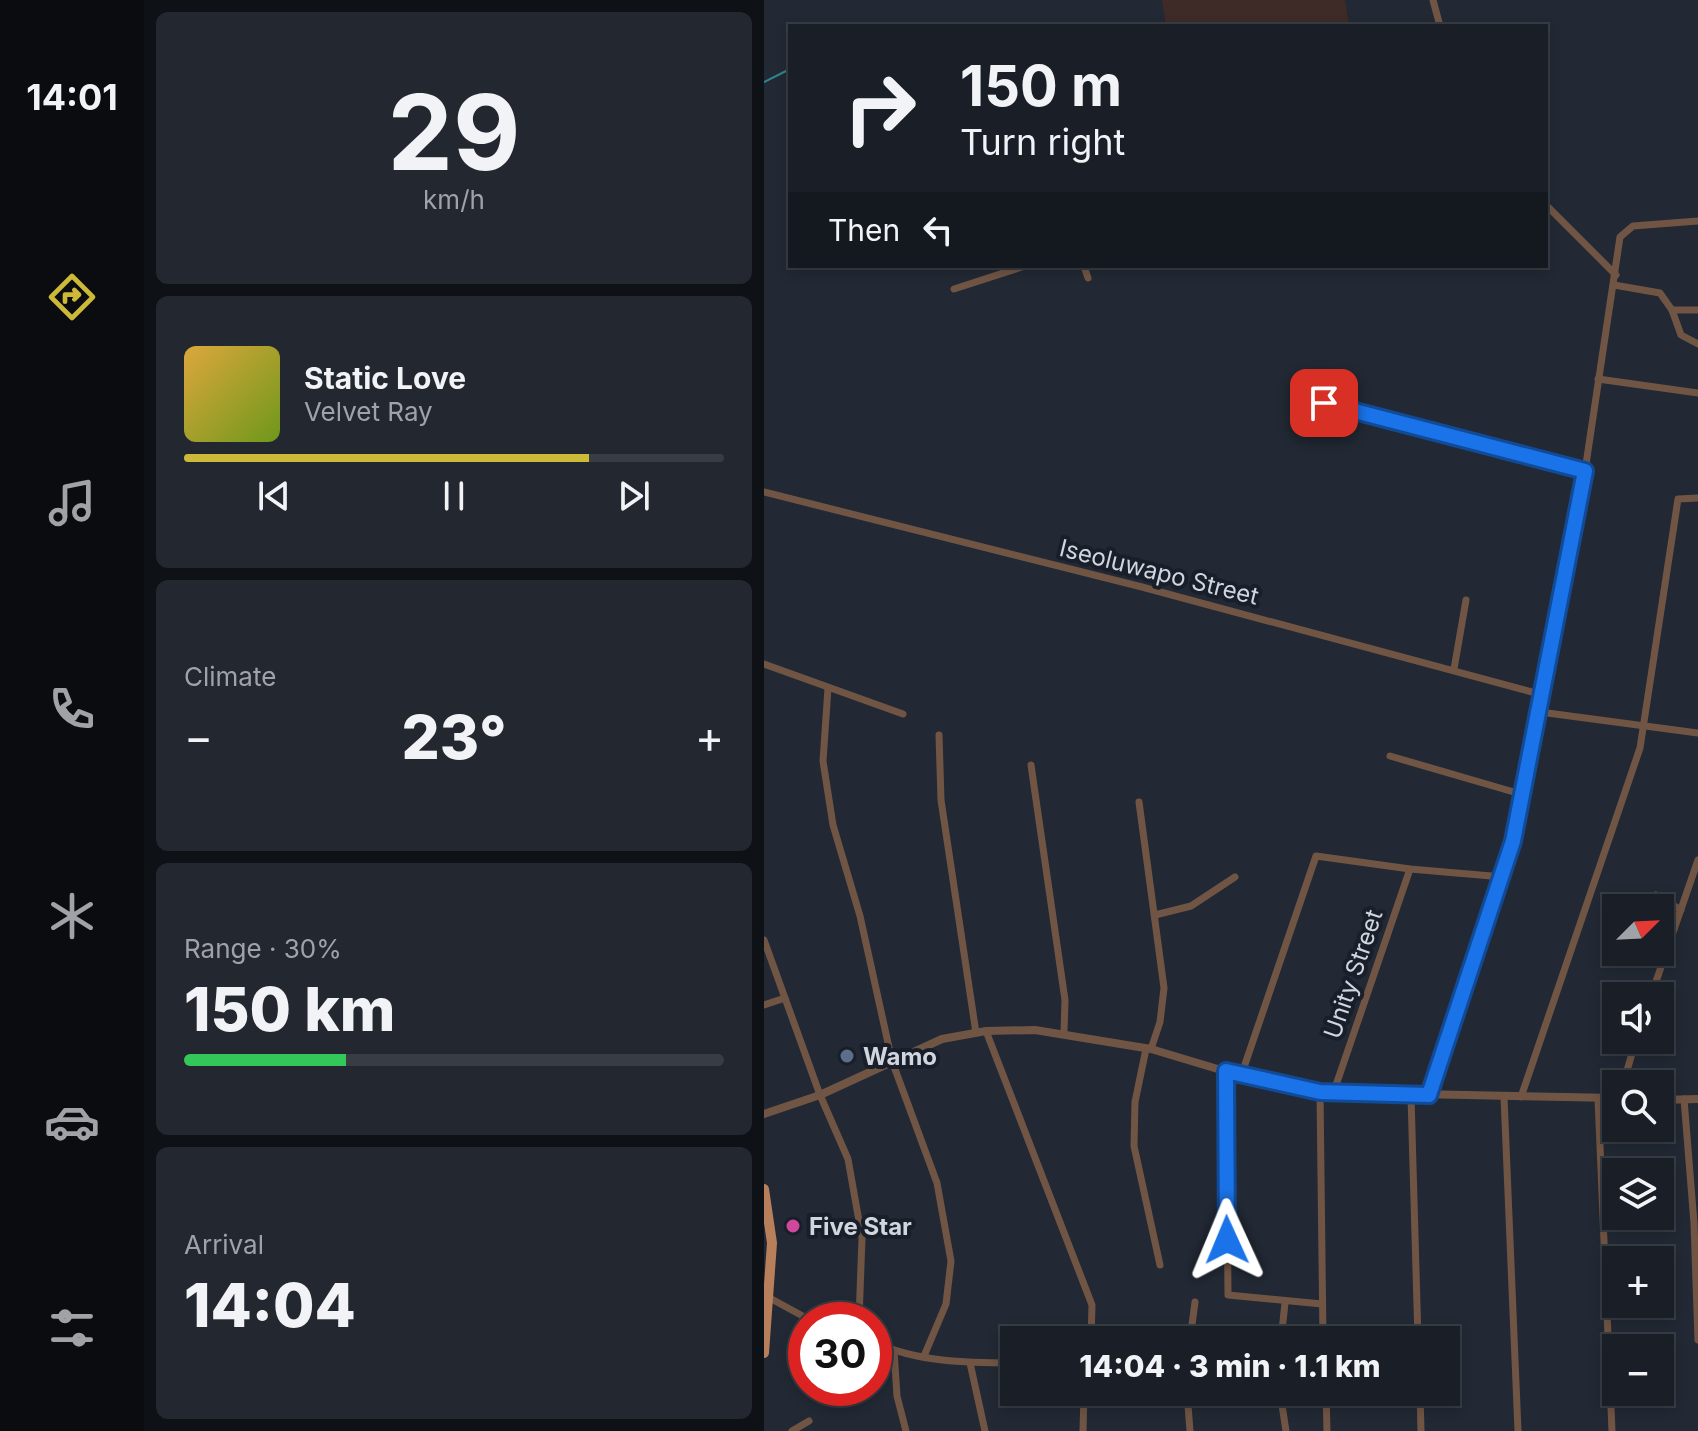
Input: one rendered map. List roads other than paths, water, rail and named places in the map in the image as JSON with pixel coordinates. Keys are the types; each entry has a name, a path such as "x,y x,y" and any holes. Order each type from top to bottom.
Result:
{"main road":[{"path":"764,1189 772,1243 764,1353"}],"street":[{"path":"1433,0 1439,24"},
{"path":"1548,207 1616,275"},
{"path":"1429,1095 1503,877 1524,795 1585,471 1623,231 1633,226 1698,221"},
{"path":"954,289 1019,268"},
{"path":"1085,268 1088,278"},
{"path":"1614,285 1660,293 1672,310 1681,335 1698,344"},
{"path":"1672,310 1698,310"},
{"path":"1598,379 1698,393"},
{"path":"1324,403 1585,471"},
{"name":"Iseoluwapo Street","path":"764,492 1454,669 1543,695"},
{"path":"1521,1097 1596,881 1644,724 1678,499 1698,498"},
{"path":"1454,669 1466,600"},
{"path":"764,664 903,714"},
{"path":"828,688 823,738 826,786 892,1061 937,1183 951,1261 946,1304 924,1356"},
{"path":"1540,712 1698,733"},
{"path":"939,735 941,800 981,1032 1092,1305 1091,1326"},
{"path":"1390,756 1524,795"},
{"path":"1031,765 1065,1000 1064,1032"},
{"path":"1139,802 1155,915 1163,1005 1135,1102 1134,1146 1160,1265"},
{"path":"1241,1076 1316,856 1410,869 1503,877"},
{"path":"1656,982 1698,860"},
{"name":"Unity Street","path":"1334,1091 1410,869"},
{"path":"1155,915 1191,906 1235,877"},
{"path":"1674,906 1681,910"},
{"path":"764,940 820,1095 848,1159 857,1196 863,1265 860,1302"},
{"path":"764,1005 785,998"},
{"path":"764,1114 820,1095 930,1043 981,1032 1064,1032 1149,1049 1241,1076 1320,1092 1602,1098"},
{"path":"1226,1071 1228,1295 1285,1303 1322,1304"},
{"path":"1320,1092 1323,1326"},
{"path":"1411,1096 1418,1326"},
{"path":"1504,1097 1518,1431"},
{"path":"1598,1098 1612,1431"},
{"path":"1674,1099 1698,1099"},
{"path":"1684,1099 1696,1223 1698,1340"},
{"path":"768,1296 788,1310"},
{"path":"1192,1326 1195,1302"},
{"path":"1283,1326 1285,1303"},
{"path":"906,1431 897,1396 894,1351 970,1363 1000,1363"},
{"path":"970,1363 985,1431"},
{"path":"1083,1431 1084,1406"},
{"path":"1188,1406 1190,1431"},
{"path":"1282,1406 1286,1431"},
{"path":"1326,1406 1327,1431"},
{"path":"1420,1406 1421,1431"},
{"path":"792,1431 809,1421"}],"waterway":[{"path":"764,82 788,70"}],"place":[{"name":"Wamo","path":"847,1056"},
{"name":"Five Star","path":"793,1226"}]}
